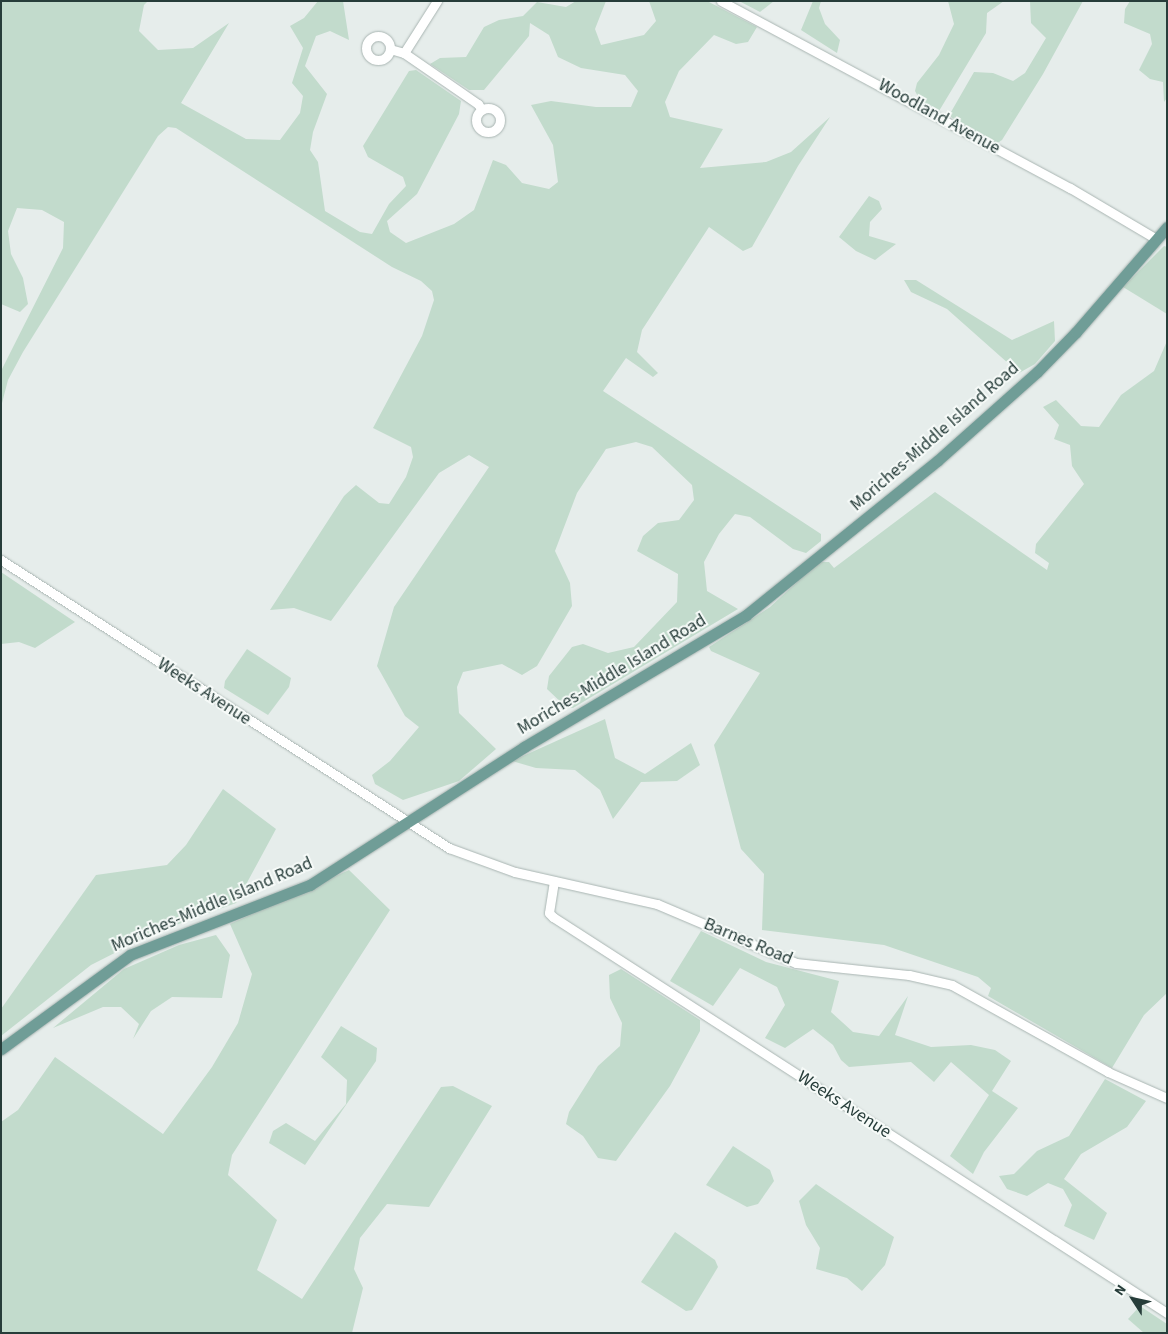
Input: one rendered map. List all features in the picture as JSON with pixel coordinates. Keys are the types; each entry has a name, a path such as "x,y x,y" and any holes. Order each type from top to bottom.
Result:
{"main road":[{"name":"Moriches-Middle Island Road","path":"1,1049 130,955 310,885 524,747 715,635 768,599 937,461 1037,372 1076,332 1155,238 1167,227"}],"street":[{"path":"404,53 438,1"},
{"name":"Woodland Avenue","path":"722,1 1070,188 1155,238"},
{"path":"390,49 404,53 478,104 482,110"},
{"name":"Weeks Avenue","path":"1,560 407,823"},
{"name":"Barnes Road","path":"407,823 468,857 554,882 657,904 796,963 909,975 952,985 1108,1072 1167,1098"},
{"name":"Weeks Avenue","path":"554,882 549,913 553,917 1167,1313"}],"green space":[{"path":"1,1 148,1 144,5 139,31 158,50 193,48 229,23 181,103 246,139 280,140 300,113 303,96 292,83 303,48 290,26 304,18 318,1 343,1 349,40 330,31 316,36 305,66 327,94 313,132 310,150 318,162 325,211 360,232 372,234 389,204 406,186 403,177 368,157 363,146 409,71 416,70 461,101 459,114 417,194 387,221 390,232 406,243 454,224 474,210 493,160 506,165 522,183 549,189 558,182 553,145 531,105 551,101 596,107 631,107 638,91 625,75 581,68 558,57 549,35 530,23 529,36 484,90 469,90 430,64 440,58 466,57 484,27 499,20 523,16 537,2 566,7 576,1 606,1 595,29 601,45 644,35 656,21 649,1 707,1 757,27 748,42 736,44 714,35 679,71 665,102 670,117 723,129 700,168 766,162 791,152 830,117 798,166 752,247 743,251 709,227 642,330 637,352 658,373 653,377 626,358 603,391 821,534 821,541 806,553 793,549 750,517 735,514 719,534 704,562 707,591 738,609 573,708 566,707 547,689 549,676 572,647 583,644 608,653 634,647 677,602 678,574 637,551 643,536 658,523 679,520 694,500 692,485 652,447 636,442 606,449 577,493 555,551 570,583 572,606 537,666 522,675 502,664 463,672 457,687 459,713 496,749 459,781 403,800 375,784 372,775 390,761 419,727 405,716 377,666 394,607 489,467 469,455 439,473 331,621 294,608 270,610 344,496 356,485 379,503 389,504 406,477 413,457 411,447 373,428 422,336 434,300 432,291 421,281 392,267 176,128 168,127 158,136 23,352 8,380 1,407 1,371 63,248 64,222 42,210 17,208 8,231 11,254 23,278 28,304 20,312 1,304"},
{"path":"739,1 774,1 760,12"},
{"path":"813,1 821,1 819,8 825,24 840,40 837,53 801,30"},
{"path":"948,1 1004,1 987,13 986,33 939,111 920,100 915,91 917,83 939,55 954,24"},
{"path":"1030,1 1083,1 1043,74 1002,140 996,144 951,117 951,112 974,72 993,73 1013,81 1025,73 1046,38 1031,23"},
{"path":"1130,1 1167,1 1167,98 1164,102 1163,82 1150,79 1139,70 1152,44 1150,34 1124,23 1125,9"},
{"path":"869,196 879,201 882,209 870,222 869,236 896,244 875,260 856,251 839,237"},
{"path":"1164,246 1167,247 1167,314 1123,287"},
{"path":"904,280 916,280 1012,340 1054,321 1055,341 1035,364 1019,373 947,309 911,292"},
{"path":"1167,341 1167,993 1144,1015 1112,1068 988,996 991,988 978,977 884,945 762,930 764,874 741,849 714,745 760,673 711,651 709,647 770,607 819,562 829,562 834,568 935,492 1047,570 1049,563 1035,553 1036,544 1084,484 1072,466 1070,445 1054,439 1059,425 1043,407 1056,400 1081,426 1099,427 1121,395 1154,371"},
{"path":"1,572 75,622 35,648 19,642 1,644"},
{"path":"247,649 291,678 289,687 268,715 224,688 225,681"},
{"path":"605,719 615,758 645,774 691,743 700,765 677,781 641,782 613,819 600,790 575,770 536,768 512,761"},
{"path":"223,789 276,829 236,903 154,933 91,965 1,1036 1,1009 96,875 167,865 186,845"},
{"path":"349,870 390,910 232,1155 228,1175 277,1220 257,1270 302,1299 441,1087 453,1086 492,1106 429,1207 387,1204 360,1238 354,1269 363,1288 352,1333 1,1333 1,1122 18,1110 55,1057 163,1134 212,1067 238,1023 252,974 230,924"},
{"path":"701,931 766,962 839,981 831,1012 853,1032 879,1036 908,996 895,1035 931,1047 971,1045 995,1050 1011,1061 992,1091 1018,1108 984,1152 973,1174 950,1156 989,1095 951,1062 934,1082 911,1062 849,1067 841,1060 833,1045 813,1029 785,1048 765,1038 785,1005 777,987 740,968 713,1006 670,981"},
{"path":"216,935 230,955 222,998 172,997 151,1011 133,1039 139,1024 121,1007 103,1007 53,1028 124,969 179,945"},
{"path":"621,969 700,1020 700,1031 670,1086 616,1161 598,1158 583,1136 566,1124 569,1112 598,1066 620,1046 622,1023 610,998 609,975"},
{"path":"341,1026 377,1048 376,1061 305,1165 269,1143 273,1131 286,1123 315,1141 346,1104 347,1080 321,1057"},
{"path":"1105,1079 1146,1101 1127,1127 1081,1154 1064,1179 1107,1213 1094,1240 1064,1226 1072,1205 1063,1189 1048,1183 1027,1196 1007,1189 999,1176 1014,1174 1037,1151 1069,1136"},
{"path":"733,1146 770,1170 774,1181 758,1204 747,1207 706,1185"},
{"path":"816,1184 894,1237 885,1265 862,1291 847,1278 816,1269 820,1248 806,1225 799,1201"},
{"path":"675,1232 715,1260 718,1267 692,1310 686,1311 641,1282"},
{"path":"1140,1306 1167,1324 1167,1333 1144,1333 1128,1319"}]}
